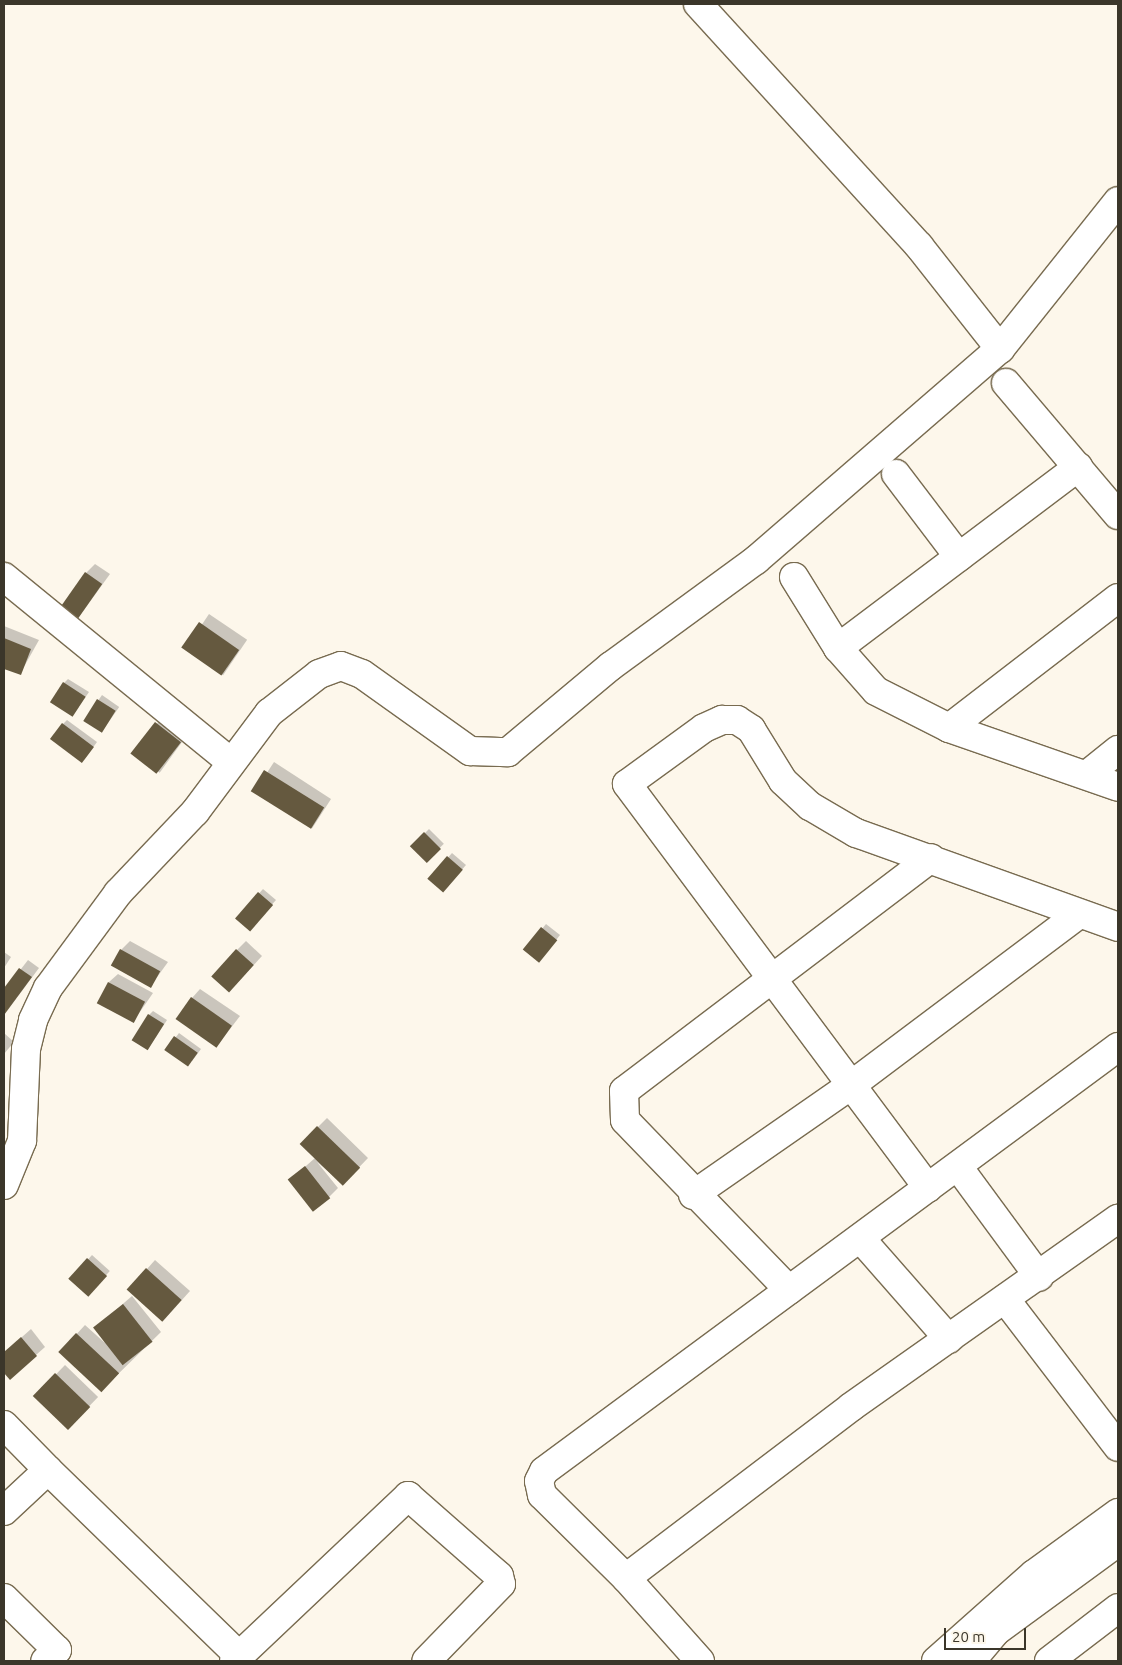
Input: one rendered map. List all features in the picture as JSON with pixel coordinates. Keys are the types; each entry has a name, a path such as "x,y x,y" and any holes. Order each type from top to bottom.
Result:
{"street":[{"path":"698,4 919,246 1000,349"},
{"path":"4,1185 22,1141 26,1049 33,1020 48,988 118,893 195,812 230,761 270,713 319,674 342,666 362,674 470,751 489,755 508,752 611,666 756,560 1000,349 1118,201"},
{"path":"1006,383 1118,514"},
{"path":"838,648 1078,467"},
{"path":"896,474 959,557"},
{"path":"4,577 230,761"},
{"path":"794,577 838,648 876,691 949,728 1118,787"},
{"path":"949,728 1118,598"},
{"path":"928,1188 850,1086 774,977 627,784 662,756 704,728 722,720 736,720 751,729 783,781 810,806 856,833 931,858 1118,927"},
{"path":"1087,775 1118,750"},
{"path":"788,1290 693,1195 625,1120 624,1091 931,858"},
{"path":"693,1195 850,1086 1079,914"},
{"path":"700,1661 626,1578 542,1495 539,1481 544,1471 788,1290 861,1239 928,1188 959,1168 1118,1047"},
{"path":"959,1168 1039,1277"},
{"path":"626,1578 949,1339 1039,1277 1118,1219"},
{"path":"861,1239 949,1339"},
{"path":"1005,1299 1118,1446"},
{"path":"4,1425 236,1659 408,1496 499,1576 501,1584 426,1661"},
{"path":"4,1512 48,1470"},
{"path":"936,1661 1034,1574 1118,1513"},
{"path":"971,1661 995,1632 1118,1542"},
{"path":"4,1598 57,1657"},
{"path":"1049,1661 1118,1608"}],"building":[{"path":"85,572 102,584 75,623 58,611"},
{"path":"199,622 239,650 221,675 181,647"},
{"path":"4,638 31,649 21,675 4,669"},
{"path":"63,682 86,697 73,717 50,702"},
{"path":"97,699 116,711 102,733 83,721"},
{"path":"155,722 181,742 156,774 130,754"},
{"path":"62,723 94,747 82,763 50,739"},
{"path":"264,770 324,808 311,829 251,791"},
{"path":"424,832 441,849 427,863 410,846"},
{"path":"447,856 463,870 443,892 427,879"},
{"path":"258,892 273,905 250,932 235,918"},
{"path":"541,927 557,940 539,963 523,950"},
{"path":"120,949 160,971 151,988 111,966"},
{"path":"236,949 254,965 229,993 211,976"},
{"path":"19,968 32,977 4,1015 4,988"},
{"path":"108,982 145,1002 134,1023 97,1003"},
{"path":"191,997 232,1026 216,1048 176,1019"},
{"path":"148,1014 164,1024 148,1050 132,1040"},
{"path":"174,1036 198,1053 188,1067 164,1050"},
{"path":"317,1126 360,1168 343,1186 300,1144"},
{"path":"305,1166 330,1198 313,1212 288,1180"},
{"path":"87,1258 107,1276 88,1297 68,1279"},
{"path":"146,1268 182,1300 162,1322 127,1290"},
{"path":"123,1304 153,1342 123,1365 93,1327"},
{"path":"76,1333 119,1373 101,1392 58,1352"},
{"path":"21,1337 37,1356 10,1380 4,1373 4,1352"},
{"path":"55,1373 90,1407 68,1430 33,1396"}]}
